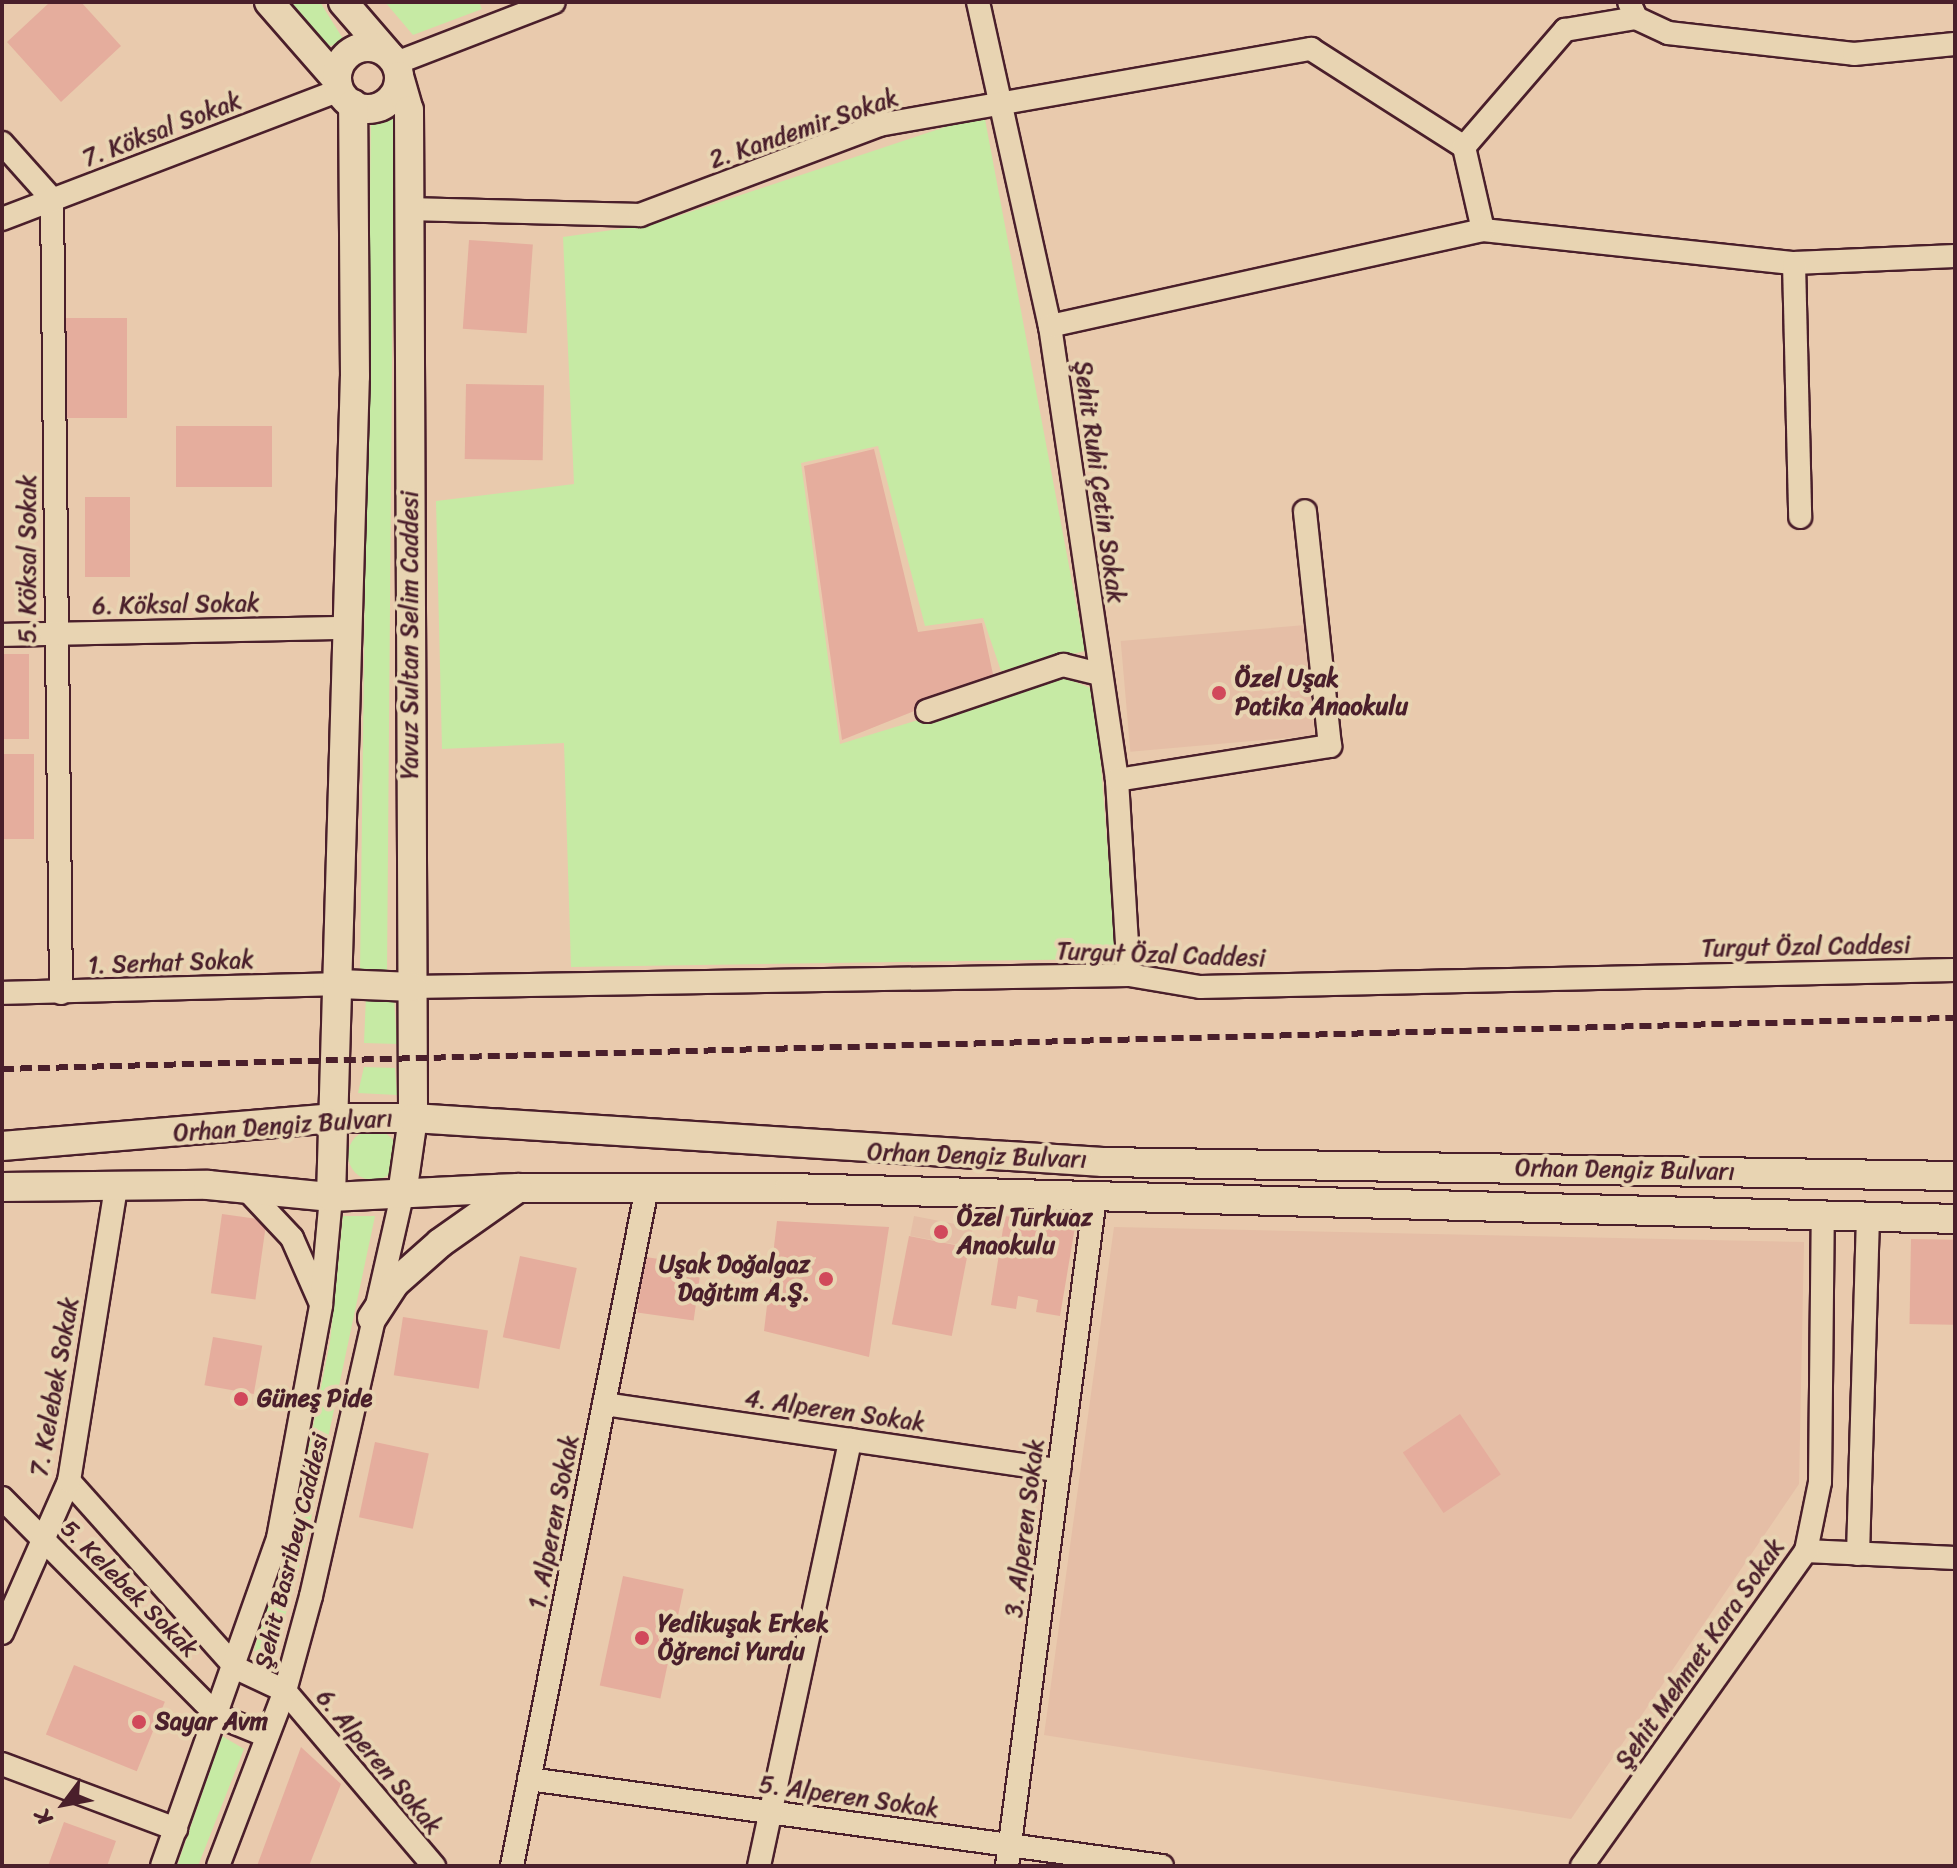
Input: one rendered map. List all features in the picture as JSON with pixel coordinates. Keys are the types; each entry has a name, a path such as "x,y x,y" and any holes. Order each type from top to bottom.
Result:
{"main road":[{"path":"269,2 343,91 380,106 394,64 358,48 342,60 343,91 350,628 341,984 332,1118 331,1197"},
{"name":"Yavuz Sultan Selim Caddesi","path":"343,2 394,64 409,110 413,1118 402,1194"},
{"path":"341,984 412,987"},
{"name":"Orhan Dengiz Bulvarı","path":"2,1146 332,1118 413,1118 1103,1162 1955,1176"},
{"name":"Orhan Dengiz Bulvarı","path":"2,1187 246,1189 331,1197 518,1188 647,1188 1955,1219"},
{"path":"372,1318 395,1283 440,1243 518,1188"}],"street":[{"path":"394,64 506,11 554,2"},
{"name":"Şehit Ruhi Çetin Sokak","path":"978,2 1050,326 1117,780 1129,975"},
{"path":"1483,230 1464,147 1565,30 1633,10 1668,33 1854,54 1955,44"},
{"name":"2. Kandemir Sokak","path":"409,209 640,215 879,125 1001,100 1311,49 1464,147"},
{"name":"7. Köksal Sokak","path":"2,219 343,91"},
{"path":"2,143 52,199"},
{"name":"5. Köksal Sokak","path":"52,199 54,634 61,993"},
{"path":"1050,326 1483,230 1794,263 1955,256"},
{"path":"1794,263 1800,517"},
{"path":"1117,780 1330,746 1305,511"},
{"name":"6. Köksal Sokak","path":"2,635 350,628"},
{"path":"927,711 1063,665 1100,674"},
{"name":"Turgut Özal Caddesi","path":"412,987 1129,975 1200,987 1955,970"},
{"name":"1. Serhat Sokak","path":"2,993 341,984"},
{"name":"7. Kelebek Sokak","path":"2,1633 39,1535 69,1481 116,1186"},
{"name":"1. Alperen Sokak","path":"512,1866 647,1188"},
{"path":"246,1189 292,1238 321,1305"},
{"name":"Şehit Basribey Caddesi","path":"218,1866 285,1691 402,1194"},
{"name":"Şehit Basribey Caddesi","path":"162,1866 236,1668 278,1538 321,1305 331,1197"},
{"name":"3. Alperen Sokak","path":"1008,1856 1095,1198"},
{"name":"Şehit Mehmet Kara Sokak","path":"1582,1866 1806,1551 1820,1482 1823,1217"},
{"path":"1858,1554 1868,1217"},
{"name":"4. Alperen Sokak","path":"604,1404 1059,1470"},
{"path":"759,1866 850,1440"},
{"path":"69,1481 236,1668 285,1691"},
{"name":"5. Kelebek Sokak","path":"2,1498 218,1716"},
{"path":"1806,1551 1955,1558"},
{"name":"6. Alperen Sokak","path":"285,1691 434,1866"},
{"path":"218,1716 267,1736"},
{"path":"2,1764 176,1829"},
{"name":"5. Alperen Sokak","path":"529,1779 770,1812 1008,1856 1162,1866"}],"shaded area":[{"name":"Özel Uşak Patika Anaokulu","path":"1305,625 1315,736 1130,752 1121,641"},
{"name":"Özel Turkuaz Anaokulu","path":"914,1216 973,1227 969,1247 910,1236"},
{"path":"1114,1227 1804,1242 1799,1484 1571,1819 1044,1735"}],"green space":[{"path":"288,2 320,2 345,42 326,47"},
{"path":"385,2 479,2 482,9 413,35"},
{"path":"380,107 394,117 387,972 360,972 371,113"},
{"path":"984,114 1085,651 1001,671 983,618 925,626 878,446 801,463 840,744 1061,676 1095,690 1115,944 1100,959 571,967 564,743 442,749 436,501 574,484 563,237 654,224"},
{"path":"366,996 394,998 397,1044 364,1043"},
{"path":"364,1067 395,1068 397,1095 358,1093"},
{"path":"373,1130 391,1137 398,1155 391,1173 373,1180 355,1173 348,1155 355,1137"},
{"path":"343,1216 375,1216 306,1542 273,1659 254,1651 305,1466 330,1342"},
{"path":"222,1736 244,1749 198,1866 177,1866"}],"building":[{"path":"50,2 81,2 121,46 61,102 7,42"},
{"path":"469,240 533,244 527,333 463,329"},
{"path":"64,318 127,318 127,418 64,418"},
{"path":"466,384 544,385 543,460 465,459"},
{"path":"176,426 272,426 272,487 176,487"},
{"path":"874,449 918,632 982,623 994,679 842,740 804,466"},
{"path":"85,497 130,497 130,577 85,577"},
{"path":"2,654 29,654 29,739 2,739"},
{"path":"2,754 34,754 34,839 2,839"},
{"path":"222,1214 267,1220 255,1299 211,1293"},
{"path":"1005,1216 1075,1227 1060,1316 1036,1312 1038,1300 1018,1296 1016,1309 991,1305"},
{"name":"Uşak Doğalgaz Dağıtım A.Ş.","path":"777,1221 889,1227 869,1357 764,1331"},
{"path":"909,1236 969,1248 952,1336 892,1324"},
{"path":"1911,1239 1955,1240 1954,1325 1910,1324"},
{"path":"520,1256 577,1268 559,1349 503,1337"},
{"path":"645,1257 701,1265 694,1320 637,1312"},
{"path":"403,1317 488,1330 479,1389 394,1375"},
{"path":"213,1337 262,1346 254,1394 204,1385"},
{"path":"1460,1414 1501,1475 1444,1513 1403,1453"},
{"path":"375,1442 429,1453 413,1529 359,1517"},
{"name":"Yedikuşak Erkek Öğrenci Yurdu","path":"623,1576 684,1589 660,1698 600,1686"},
{"path":"74,1665 165,1702 137,1771 46,1735"},
{"path":"301,1747 341,1784 309,1866 257,1866"},
{"path":"64,1822 116,1841 107,1866 48,1866"}],"railway":[{"path":"2,1069 1955,1018"}],"place":[{"name":"Özel Uşak Patika Anaokulu","path":"1219,693"},
{"name":"Özel Turkuaz Anaokulu","path":"941,1232"},
{"name":"Uşak Doğalgaz Dağıtım A.Ş.","path":"826,1279"},
{"name":"Güneş Pide","path":"241,1399"},
{"name":"Yedikuşak Erkek Öğrenci Yurdu","path":"642,1638"},
{"name":"Sayar Avm","path":"139,1722"}]}
